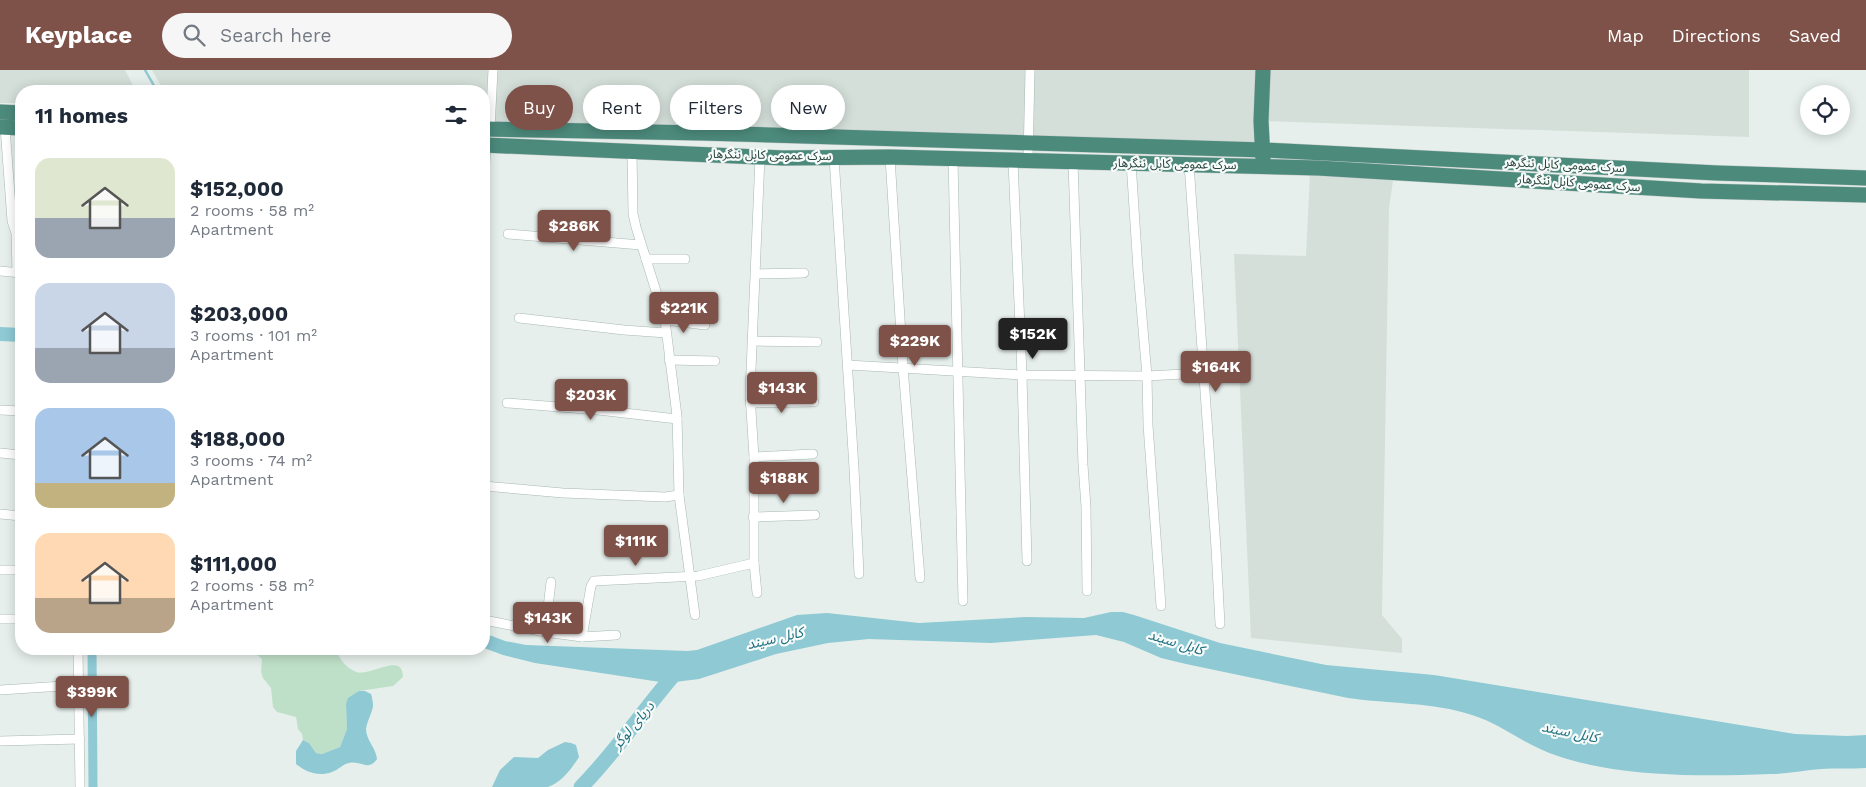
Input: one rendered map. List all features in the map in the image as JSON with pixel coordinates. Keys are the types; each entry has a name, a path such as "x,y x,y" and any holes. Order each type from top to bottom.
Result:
{"highway":[{"path":"1263,70 1263,166"},
{"path":"0,112 15,113"},
{"path":"2,127 15,128"},
{"name":"سرک عمومی کابل ننگرهار","path":"490,129 713,133 1263,150"},
{"name":"سرک عمومی کابل ننگرهار","path":"490,145 760,157 890,157 1263,166 1701,191 1866,195"},
{"name":"سرک عمومی کابل ننگرهر","path":"1263,150 1717,173 1866,178"}],"street":[{"path":"490,100 493,70"},
{"path":"1028,160 1030,70"},
{"path":"2,127 12,221 15,231"},
{"path":"632,150 633,214 665,320 678,420 680,495 695,615"},
{"path":"757,593 754,563 754,457 750,403 760,157"},
{"path":"834,157 848,365 859,574"},
{"path":"890,157 903,368 920,578"},
{"path":"953,160 963,601"},
{"path":"1013,161 1028,561"},
{"path":"1073,162 1086,507 1087,592"},
{"path":"1131,162 1147,376 1148,425 1161,606"},
{"path":"1189,164 1220,624"},
{"path":"508,234 641,245"},
{"path":"646,259 685,259"},
{"path":"0,271 15,273"},
{"path":"756,274 804,274"},
{"path":"519,318 666,333"},
{"path":"665,320 705,325"},
{"path":"753,341 817,342"},
{"path":"669,360 715,361"},
{"path":"848,365 1022,375 1147,376 1202,373"},
{"path":"750,403 814,402"},
{"path":"507,403 598,410 678,420"},
{"path":"0,410 15,411"},
{"path":"0,453 15,454"},
{"path":"754,457 813,454"},
{"path":"490,487 563,493 665,497 680,495"},
{"path":"0,514 15,515"},
{"path":"753,517 815,515"},
{"path":"582,637 591,586 594,581 698,576 754,563"},
{"path":"0,570 15,570"},
{"path":"545,632 551,582"},
{"path":"0,619 15,619"},
{"path":"490,621 582,637 616,635"},
{"path":"78,655 80,787"},
{"path":"0,690 79,685"},
{"path":"0,741 80,739"}],"shaded area":[{"path":"0,70 125,70 133,85 15,85 15,103 0,103"},
{"path":"152,70 1749,70 1749,137 1262,121 1263,150 521,130 573,130 573,85 505,85 505,130 490,129 490,85 161,85"},
{"path":"1310,173 1394,174 1389,208 1382,615 1402,639 1402,653 1251,638 1234,254 1306,256"}],"green space":[{"path":"257,655 338,655 349,668 356,672 362,673 392,665 398,666 402,670 403,677 393,686 359,691 346,704 347,729 340,747 322,754 316,753 309,743 303,740 302,734 298,729 296,717 277,712 273,707 271,688 261,672 262,659"}],"water":[{"path":"0,327 15,328 15,342 0,341"},
{"name":"کابل سيند","path":"1111,612 1123,612 1220,643 1326,665 1434,675 1795,734 1866,735 1866,768 1821,769 1777,774 1708,775 1643,773 1601,767 1576,762 1544,751 1489,722 1457,711 1426,705 1348,698 1186,664 1161,658 1124,642 1096,635 991,643 869,639 828,643 776,654 699,679 667,683 535,663 490,650 490,635 505,641 526,645 697,650 797,615 827,613 919,623 1026,617 1084,618"},
{"path":"359,691 371,694 373,706 366,729 377,759 374,763 367,765 353,762 332,772 322,774 308,771 296,764 296,751 303,740 309,743 316,753 322,754 340,747 347,729 346,704 348,698"},
{"path":"565,742 576,745 579,757 566,775 553,785 548,787 492,787 500,770 514,757 538,758 548,750"}],"waterway":[{"path":"145,70 154,85"},
{"path":"92,655 93,787"},
{"name":"دریای لوگر","path":"581,787 607,759 679,669"}]}
